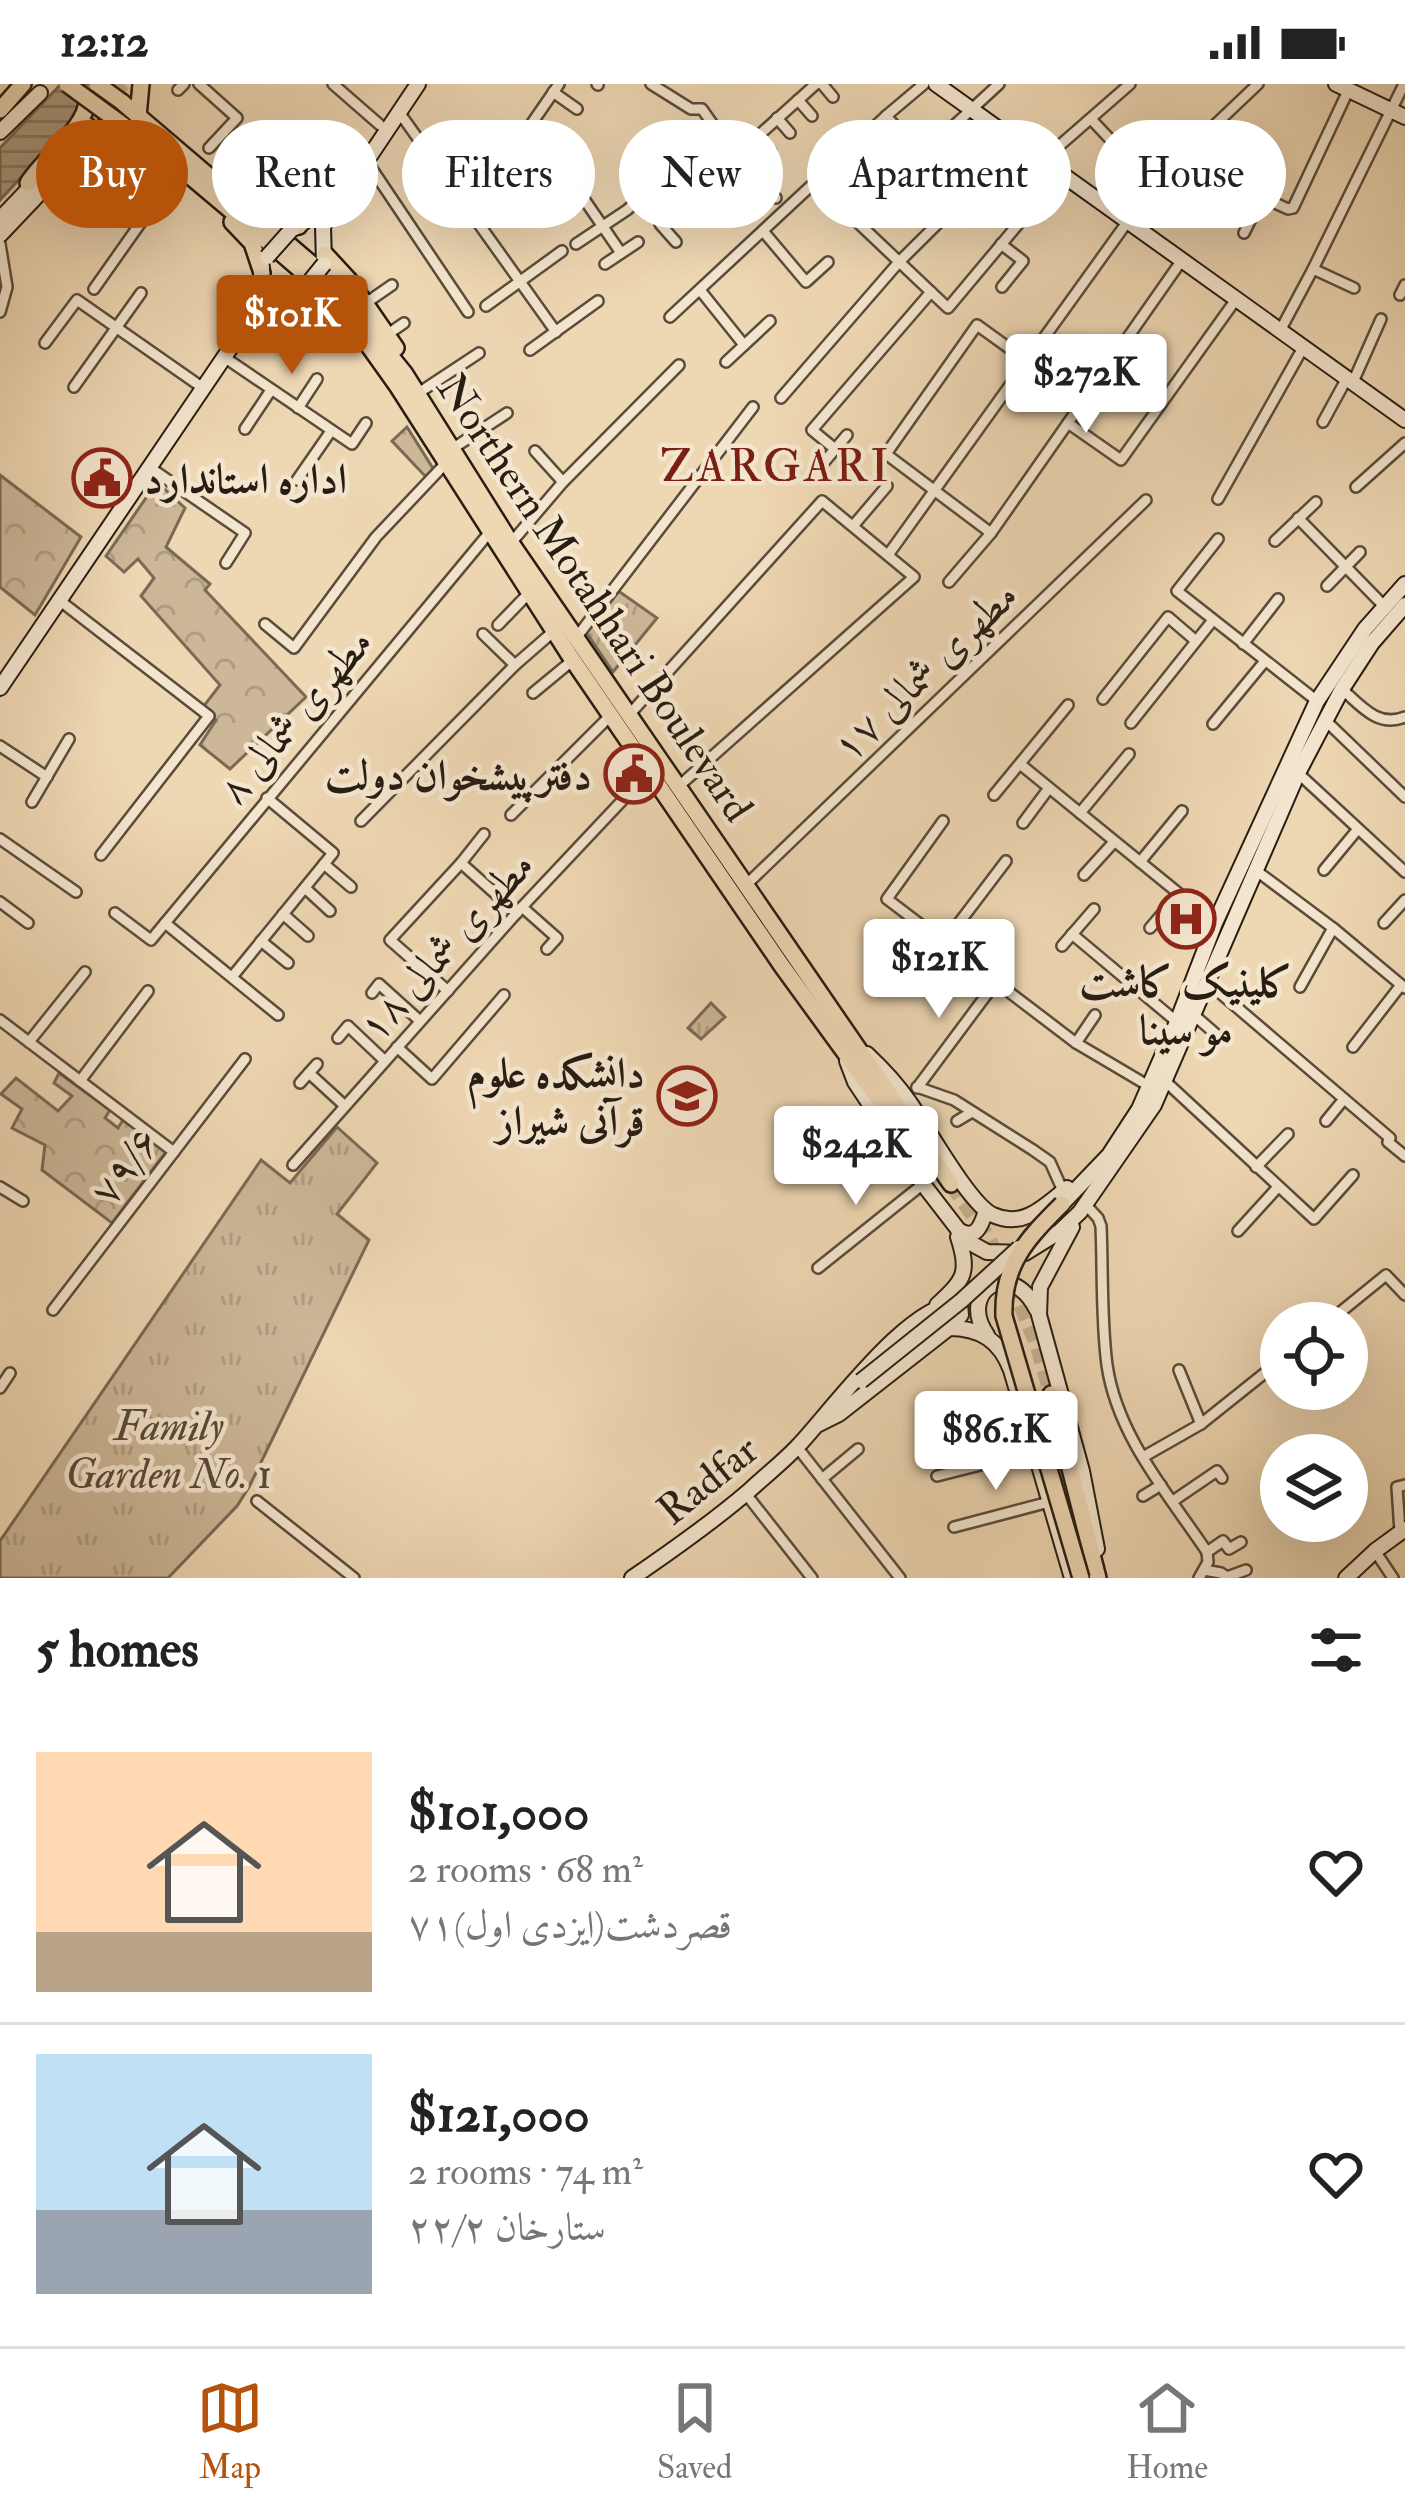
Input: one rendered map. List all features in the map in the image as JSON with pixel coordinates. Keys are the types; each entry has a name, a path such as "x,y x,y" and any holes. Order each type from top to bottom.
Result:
{"main road":[{"path":"0,95 10,84"},
{"path":"0,110 23,84"},
{"path":"68,84 87,99 117,110"},
{"path":"98,84 117,110"},
{"path":"140,84 143,120"},
{"path":"378,128 413,84"},
{"path":"378,143 413,84"},
{"path":"936,84 986,120"},
{"path":"1342,87 1398,114"},
{"path":"0,132 40,93"},
{"path":"85,120 87,99"},
{"path":"0,235 117,110"},
{"name":"Northern Motahhari Boulevard","path":"117,110 132,120"},
{"name":"Northern Motahhari Boulevard","path":"117,110 132,120"},
{"path":"188,148 212,167"},
{"path":"0,215 36,169"},
{"name":"Northern Motahhari Boulevard","path":"188,175 319,286 402,381 575,638 650,772 782,966 845,1042"},
{"path":"0,215 36,176"},
{"path":"0,688 6,664 59,600 246,325 263,269 295,228 315,230 324,253 388,334 398,351 402,381 377,373 321,302 271,292 264,286 263,269 252,243 188,185"},
{"path":"246,325 294,294 324,253 326,228"},
{"path":"1138,228 1405,420"},
{"name":"Northern Motahhari Boulevard","path":"402,381 417,394 489,532 573,660 679,786 845,1042 947,1187"},
{"path":"1040,1315 1040,1287 1083,1208 1142,1124 1215,923 1317,701 1365,628 1405,584"},
{"path":"1044,1243 1029,1246 1023,1240 1023,1228 1031,1216 1062,1197 1109,1156 1161,1077 1194,1015 1298,772 1342,689 1405,604"},
{"path":"845,1042 912,1093 947,1159 986,1211 998,1217 1031,1216"},
{"path":"845,1042 855,1082 967,1241 987,1252 1025,1253 1044,1243 1083,1208"},
{"path":"817,1425 861,1381 961,1301 1022,1244 1100,1153 1142,1082 1161,1077"},
{"path":"954,1227 974,1234 986,1211"},
{"path":"817,1425 858,1376 957,1285 965,1259 954,1227"},
{"path":"1022,1244 1006,1286 1006,1325 1081,1578"},
{"path":"931,1310 961,1295 1009,1282 1030,1297 1040,1315 1082,1471 1100,1578"},
{"path":"992,1287 981,1295 980,1325 1011,1370 1049,1502 1081,1578"},
{"path":"817,1425 839,1414 962,1315 960,1305 931,1310"},
{"path":"949,1328 980,1332 997,1344"},
{"path":"1081,1578 1047,1396 1100,1578"},
{"name":"Radfar","path":"632,1578 746,1494 817,1425"},
{"path":"1346,1578 1402,1530"}],"street":[{"path":"199,84 237,118 209,148"},
{"path":"333,84 380,125"},
{"path":"651,84 691,109 702,109 710,120"},
{"path":"790,133 777,118 798,100 819,84 833,97"},
{"path":"882,120 924,84"},
{"path":"961,120 999,84"},
{"path":"1071,136 1130,84"},
{"path":"1219,120 1258,84"},
{"path":"1281,329 1398,114 1404,84"},
{"path":"1244,232 1262,197 1293,208 1342,87"},
{"path":"534,120 556,88 577,109"},
{"path":"203,111 214,98"},
{"path":"798,100 812,116"},
{"path":"399,112 405,120"},
{"path":"886,116 890,120"},
{"path":"1091,119 1095,123"},
{"path":"378,178 468,312"},
{"path":"670,317 807,190"},
{"path":"595,215 621,253"},
{"path":"576,244 619,215"},
{"path":"94,289 137,228"},
{"path":"482,228 556,332"},
{"path":"664,228 676,242"},
{"path":"862,228 949,308 1014,228"},
{"path":"781,398 933,228"},
{"path":"888,555 1117,228"},
{"path":"763,231 806,282 828,262"},
{"path":"605,264 638,242"},
{"path":"0,244 7,287 0,312"},
{"path":"1001,244 1022,261 1002,286"},
{"path":"486,306 562,250"},
{"path":"949,582 991,533 1182,260"},
{"path":"1313,269 1354,288"},
{"path":"366,303 392,285"},
{"path":"700,290 744,345"},
{"path":"835,449 812,430 932,292"},
{"path":"74,387 141,293"},
{"path":"1068,423 1121,460 1237,298"},
{"path":"46,344 76,300 202,388"},
{"path":"530,350 598,301"},
{"path":"1323,422 1382,319"},
{"path":"726,362 770,321"},
{"path":"388,334 404,322"},
{"path":"991,533 886,454 977,326 1027,361"},
{"path":"1217,499 1304,346"},
{"path":"417,394 479,353"},
{"path":"224,357 352,445 366,423"},
{"path":"511,543 563,482 679,365"},
{"path":"298,408 317,379"},
{"path":"244,429 271,390"},
{"path":"575,638 753,407"},
{"path":"265,624 294,648 376,537 449,456 507,413"},
{"path":"297,480 332,430"},
{"path":"820,467 847,435"},
{"path":"1355,487 1405,443"},
{"path":"535,451 563,482"},
{"path":"149,467 245,532 226,563"},
{"path":"853,526 886,486"},
{"name":"۱۷ مطهری شمالی","path":"745,886 1146,500"},
{"path":"511,815 620,715 822,501 914,577 679,786"},
{"path":"1275,541 1316,502"},
{"path":"1298,518 1384,606"},
{"name":"۸ مطهری شمالی","path":"116,913 151,940 489,532"},
{"path":"1218,539 1178,591 1317,701"},
{"path":"1327,586 1360,552"},
{"path":"498,625 529,593"},
{"path":"1243,644 1278,598"},
{"path":"59,600 209,716 100,855"},
{"path":"1103,699 1168,617 1196,641"},
{"path":"1131,722 1213,620"},
{"path":"361,821 554,631"},
{"path":"483,634 515,665"},
{"path":"533,693 573,660"},
{"path":"1213,724 1265,661"},
{"path":"1342,689 1381,720 1405,717"},
{"path":"994,795 1068,705"},
{"path":"1325,720 1405,797"},
{"path":"32,802 69,739"},
{"path":"0,746 46,777"},
{"path":"1080,813 1129,754"},
{"path":"1020,764 1215,923"},
{"name":"۱۸ مطهری شمالی","path":"292,1165 650,772"},
{"path":"1298,772 1405,872"},
{"path":"1023,823 1049,788"},
{"path":"232,977 334,853 267,798"},
{"path":"1140,862 1182,811"},
{"path":"943,821 887,899 1076,1043 1142,1082"},
{"path":"1324,870 1358,829"},
{"path":"448,991 390,940 484,834"},
{"path":"0,839 76,892"},
{"path":"1084,875 1114,842"},
{"path":"943,944 1006,861"},
{"path":"461,862 556,938 547,949"},
{"path":"324,864 351,886"},
{"path":"1254,869 1403,986 1353,1047"},
{"path":"304,888 330,911"},
{"path":"1150,928 1179,894"},
{"path":"1384,923 1405,900"},
{"path":"0,902 28,923"},
{"path":"1062,946 1094,909"},
{"path":"284,914 308,936"},
{"path":"165,922 278,1015"},
{"path":"1300,987 1333,928"},
{"path":"1072,934 1177,1022"},
{"path":"261,941 288,963"},
{"path":"29,1042 85,972"},
{"path":"1206,981 1390,1138 1388,1142 1405,1156"},
{"path":"996,982 912,1093 953,1100 1033,1150 1050,1162 1062,1197"},
{"path":"372,993 379,984 420,1022"},
{"path":"80,1081 148,991"},
{"path":"397,1047 432,1079 504,995"},
{"path":"1250,1037 1268,1010"},
{"path":"1076,1043 1095,1015"},
{"path":"1194,1015 1218,1036"},
{"path":"0,1020 174,1152"},
{"path":"338,1037 348,1026 385,1061"},
{"path":"1293,1076 1313,1054"},
{"name":"۷۹/۶","path":"53,1310 245,1059"},
{"path":"300,1083 313,1069 345,1106"},
{"path":"1161,1077 1314,1219 1353,1175"},
{"path":"1326,1121 1344,1099"},
{"path":"957,1121 972,1112"},
{"path":"1256,1167 1288,1134"},
{"path":"1033,1150 1042,1136"},
{"path":"818,1268 923,1184"},
{"path":"0,1187 23,1201"},
{"path":"1238,1231 1278,1187"},
{"path":"1083,1208 1101,1226 1107,1366 1125,1424 1207,1552 1202,1574 1227,1576 1246,1570"},
{"path":"1353,1302 1386,1275 1405,1295"},
{"path":"1179,1370 1201,1424"},
{"path":"0,1388 10,1373"},
{"path":"1143,1457 1201,1424 1260,1377"},
{"path":"797,1447 900,1578"},
{"path":"822,1479 858,1449"},
{"path":"937,1477 1035,1451"},
{"path":"1173,1501 1217,1471 1222,1478"},
{"path":"1143,1496 1161,1485"},
{"path":"1402,1530 1397,1487 1405,1485"},
{"path":"746,1494 812,1578"},
{"path":"257,1501 355,1578"},
{"path":"954,1528 1049,1502"},
{"path":"1207,1552 1223,1541 1229,1550 1241,1542"},
{"path":"1375,1551 1393,1578"}],"green space":[{"path":"407,427 434,470 426,477 392,441"},
{"path":"0,475 81,537 35,615 0,587"},
{"path":"157,482 185,508 166,547 210,584 205,590 306,697 230,769 200,745 216,720 203,707 220,685 141,596 154,578 138,559 124,572 106,556"},
{"path":"617,590 657,618 613,672 586,632"},
{"path":"711,1003 725,1017 701,1039 688,1028"},
{"path":"59,1073 110,1110 105,1118 118,1128 123,1120 166,1152 112,1223 42,1170 45,1145 12,1128 22,1109 1,1094 16,1078 58,1111 72,1096 54,1083"},
{"name":"Family Garden No. 1","path":"337,1127 377,1163 337,1214 369,1240 237,1506 168,1578 0,1578 0,1541 261,1160 290,1183"}],"shaded area":[{"path":"61,84 103,84 74,120 36,120 36,161 0,200 0,148"}],"tunnel":[{"path":"94,120 123,84"},
{"path":"951,1184 1001,1263"},
{"path":"1012,1284 1051,1394"}],"place":[{"name":"اداره استاندارد","path":"102,478"},
{"name":"دفترپیشخوان دولت","path":"634,774"},
{"name":"کلینیک کاشت مو سینا","path":"1186,919"},
{"name":"دانشکده علوم قرآنی شیراز","path":"687,1096"}],"district":[{"name":"ZARGARI","path":"776,465"}]}
